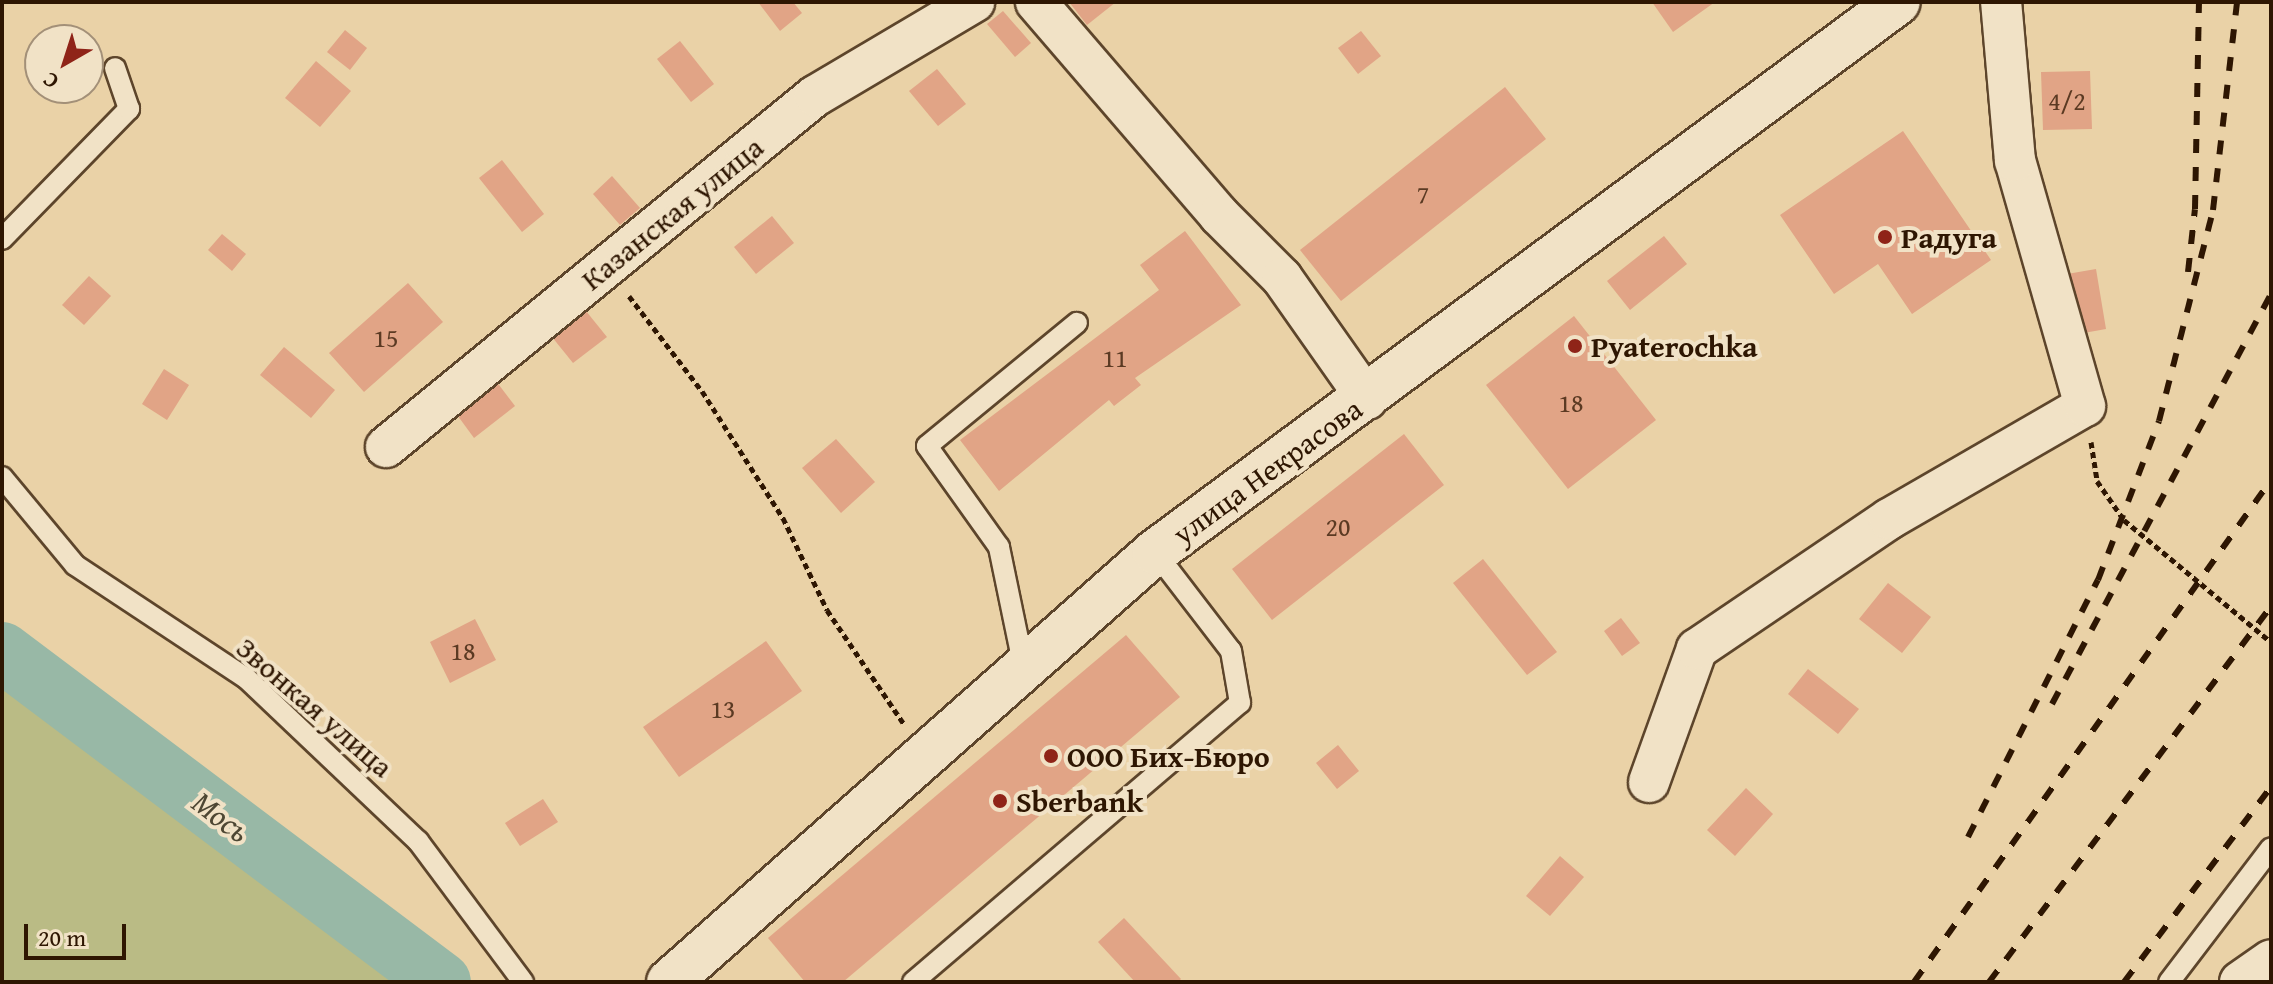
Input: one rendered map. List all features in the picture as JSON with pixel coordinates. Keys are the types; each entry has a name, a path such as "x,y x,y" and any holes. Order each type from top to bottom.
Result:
{"street":[{"name":"Казанская улица","path":"386,447 815,96 974,2"},
{"path":"1036,2 1219,215 1282,278 1367,399"},
{"name":"улица Некрасова","path":"669,982 1155,552 1367,399 1898,2"},
{"path":"1649,782 1697,649 1889,519 2085,406 2015,161 2001,2"},
{"path":"2240,982 2271,960"}],"lane":[{"path":"2,239 129,109 115,68"},
{"path":"1024,668 999,547 927,446 1077,323"},
{"name":"Звонкая улица","path":"2,477 75,565 247,679 418,841 523,982"},
{"path":"913,982 1240,703 1231,651 1155,552"},
{"path":"2169,982 2271,848"}],"path":[{"path":"606,267 702,391 783,518 827,610 925,755"},
{"path":"2085,406 2097,481 2124,520 2271,642"}],"green space":[{"path":"2,685 394,974 387,982 2,982"}],"building":[{"path":"758,2 793,2 802,13 780,31"},
{"path":"1069,2 1116,2 1087,25"},
{"path":"1652,2 1715,2 1673,32"},
{"path":"1003,11 1031,43 1015,57 987,24"},
{"path":"345,30 367,48 350,70 327,52"},
{"path":"1361,31 1381,56 1358,74 1338,48"},
{"path":"680,41 714,84 691,102 657,59"},
{"path":"316,61 351,91 320,127 285,98"},
{"path":"937,69 966,104 938,126 909,91"},
{"path":"2090,71 2092,129 2043,130 2041,72"},
{"path":"1505,87 1546,139 1341,301 1300,250"},
{"name":"Радуга","path":"1903,131 1991,260 1912,314 1878,264 1834,294 1780,215"},
{"path":"502,160 544,214 522,232 479,178"},
{"path":"612,176 640,208 620,225 593,194"},
{"path":"772,216 794,243 756,274 734,247"},
{"path":"1185,231 1241,305 1135,378 1141,385 1114,406 1109,400 999,491 960,440 1159,290 1140,265"},
{"path":"222,234 246,254 232,271 208,250"},
{"path":"1664,236 1687,264 1630,310 1607,281"},
{"path":"2096,269 2106,329 2078,334 2067,274"},
{"path":"89,276 111,296 84,325 62,305"},
{"path":"408,283 443,322 364,392 329,353"},
{"path":"586,311 607,337 573,363 552,337"},
{"path":"1574,316 1656,420 1568,489 1486,385"},
{"path":"284,347 335,390 311,418 260,375"},
{"path":"164,369 189,385 167,420 142,404"},
{"path":"493,377 515,406 474,438 452,408"},
{"path":"1404,434 1444,485 1272,620 1232,569"},
{"path":"836,439 875,482 841,513 802,468"},
{"path":"1483,559 1557,652 1527,675 1453,583"},
{"path":"1888,583 1931,617 1902,653 1859,619"},
{"path":"1621,618 1640,643 1622,656 1604,631"},
{"path":"475,619 496,660 450,683 430,642"},
{"path":"1126,635 1180,697 843,982 805,982 768,938"},
{"path":"766,641 802,691 679,777 643,727"},
{"path":"1808,669 1859,709 1838,734 1788,694"},
{"path":"1338,745 1359,771 1337,789 1316,763"},
{"path":"1746,788 1773,814 1735,856 1707,830"},
{"path":"543,799 558,822 520,846 505,823"},
{"path":"1560,856 1584,877 1550,916 1526,896"},
{"path":"1124,918 1181,979 1178,982 1135,982 1098,942"}],"waterway":[{"name":"Мось","path":"2,652 441,982"}],"railway":[{"path":"2188,272 2195,209 2199,2"},
{"path":"1968,837 2098,580 2159,421 2213,210 2237,2"},
{"path":"2052,704 2271,294"},
{"path":"1914,982 2271,480"},
{"path":"1989,982 2271,606"},
{"path":"2124,982 2271,787"}],"place":[{"name":"Радуга","path":"1885,237"},
{"name":"Pyaterochka","path":"1575,346"},
{"name":"ООО Бих-Бюро","path":"1051,756"},
{"name":"Sberbank","path":"1000,801"}]}
